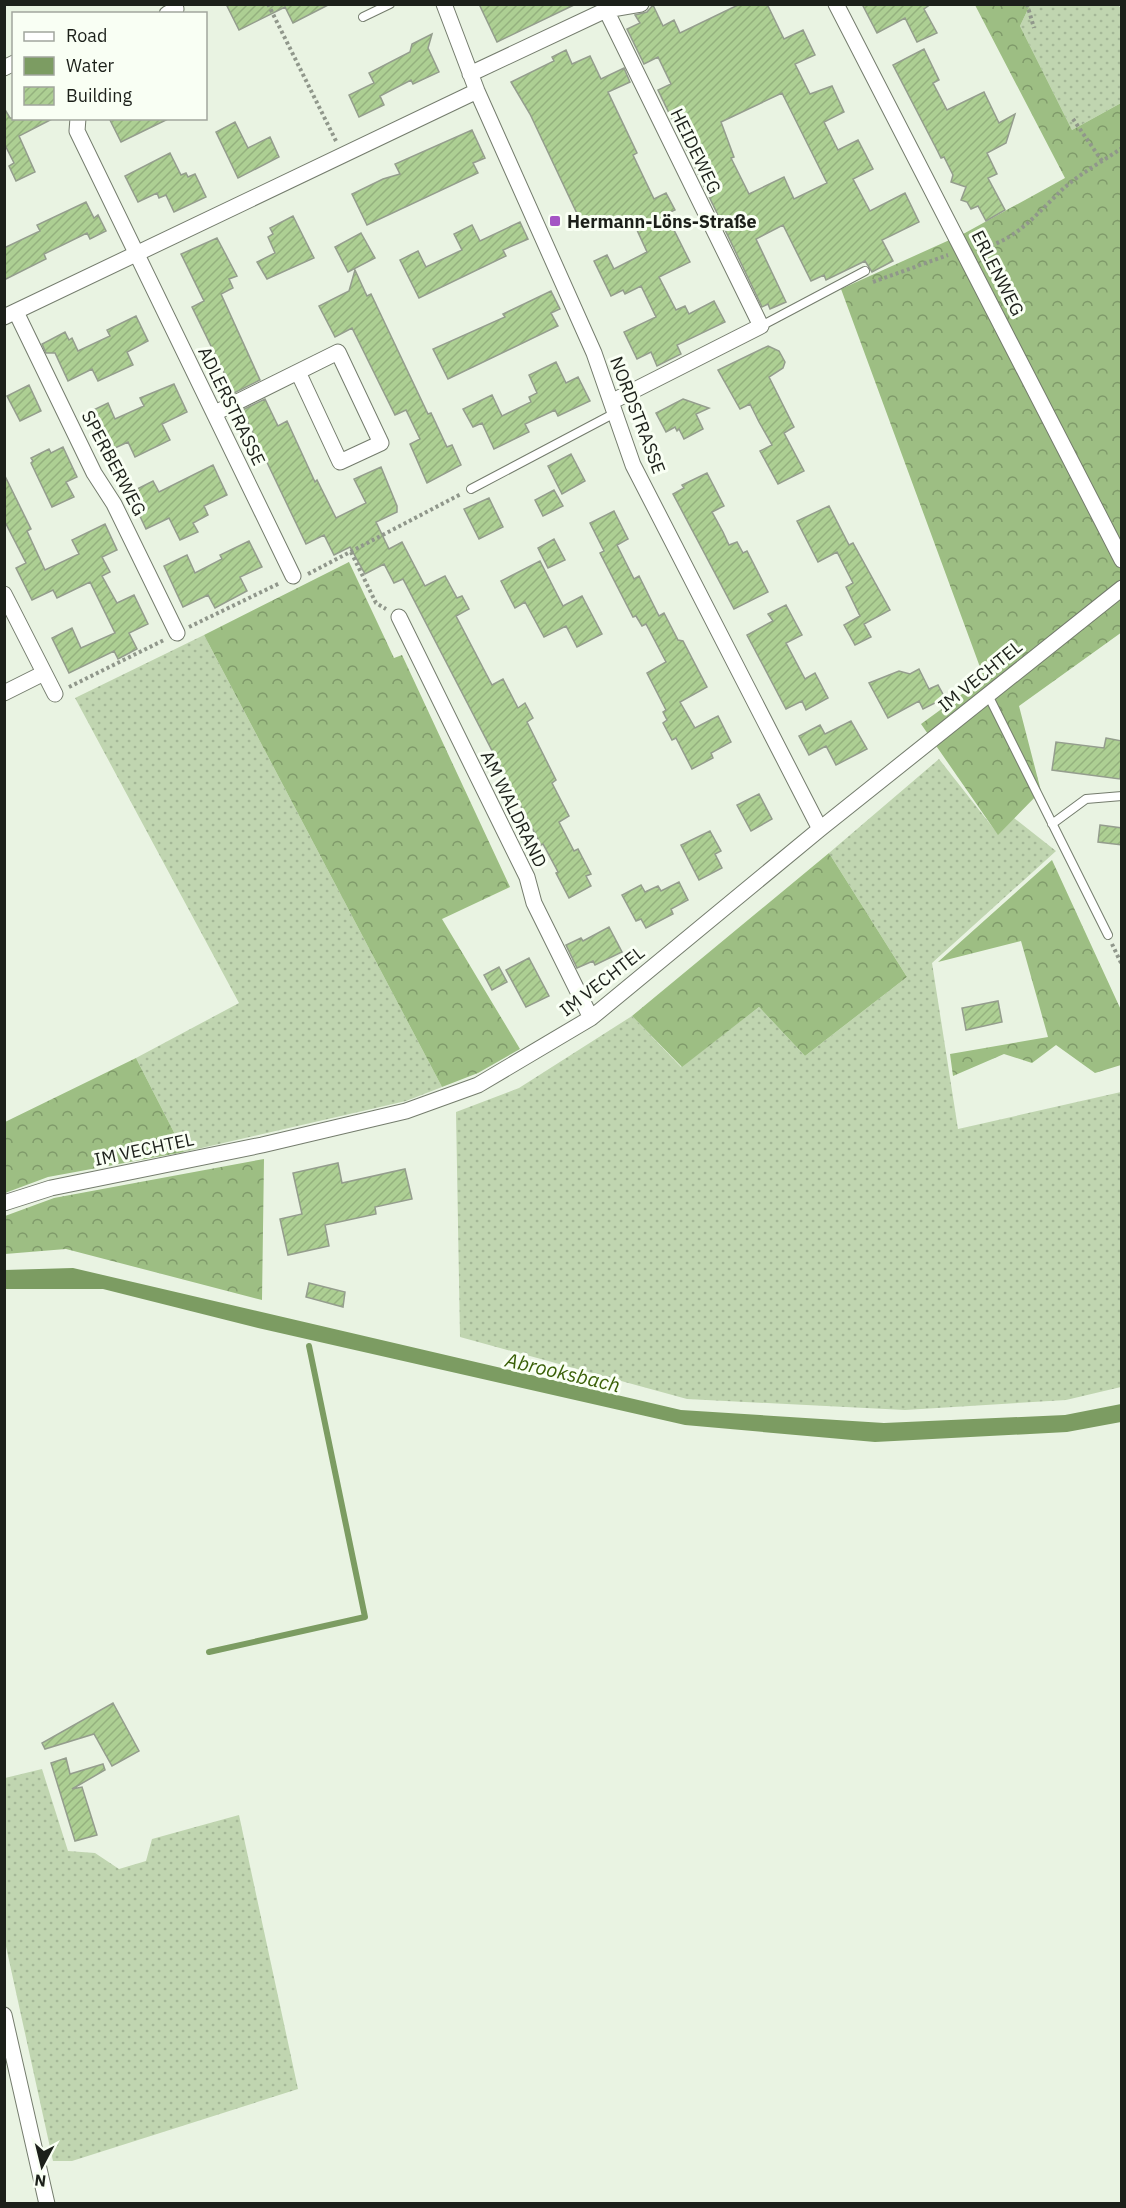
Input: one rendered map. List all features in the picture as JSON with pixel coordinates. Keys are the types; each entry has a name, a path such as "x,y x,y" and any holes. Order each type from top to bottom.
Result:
{"street":[{"name":"NORDSTRASSE","path":"444,4 477,91 615,407 633,465 820,829"},
{"path":"470,74 606,7 641,4"},
{"name":"ERLENWEG","path":"836,4 1122,560"},
{"name":"HEIDEWEG","path":"606,7 761,326"},
{"path":"10,315 477,91"},
{"name":"ADLERSTRASSE","path":"78,120 77,131 135,254 293,576"},
{"name":"SPERBERWEG","path":"10,315 94,473 114,504 177,633"},
{"path":"615,407 761,326"},
{"path":"215,413 338,352 381,443 340,462 298,372"},
{"name":"IM VECHTEL","path":"4,1203 51,1188 262,1145 406,1111 478,1085 591,1018 820,829 1122,588"},
{"path":"4,594 55,694"},
{"name":"AM WALDRAND","path":"399,618 527,877 534,903 591,1018"},
{"path":"4,693 44,674"},
{"path":"4,2015 47,2204"}],"lane":[{"path":"363,17 390,4"},
{"path":"761,326 864,271"},
{"path":"471,489 615,407"},
{"path":"988,694 1108,935"},
{"path":"1052,824 1086,799 1122,796"}],"path":[{"path":"268,4 343,155"},
{"path":"1027,4 1034,28"},
{"path":"1073,119 1102,161"},
{"path":"844,282 855,288 964,250 988,247 1009,236 1044,210 1065,187 1122,148"},
{"path":"55,694 293,576 299,579 471,489"},
{"path":"351,552 376,603 399,618"},
{"path":"1108,935 1122,965"}],"shaded area":[{"path":"1030,5 1118,5 1122,9 1121,103 1072,130 1020,26"},
{"path":"204,635 442,1087 406,1101 184,1152 136,1058 239,1003 75,698"},
{"path":"939,759 998,834 1014,818 1056,851 932,963 958,1129 1121,1092 1121,1387 1066,1400 905,1410 687,1399 460,1337 456,1112 519,1088 632,1016 681,1067 759,1007 805,1056 907,977 829,853"},
{"path":"42,1769 68,1851 95,1853 119,1869 146,1861 152,1839 239,1815 298,2089 72,2161 53,2161 5,1942 5,1778"}],"green space":[{"path":"975,5 1030,5 1020,26 1072,130 1121,103 1122,632 1019,706 1041,791 998,835 921,724 984,678 841,289 965,233 1065,178"},
{"path":"349,562 394,658 402,655 510,887 442,919 520,1049 478,1073 442,1087 204,635"},
{"path":"829,853 907,977 805,1056 759,1007 682,1067 632,1016"},
{"path":"1052,860 1121,1010 1121,1065 1095,1073 1056,1045 1032,1063 1004,1054 953,1076 950,1054 1048,1037 1021,941 938,962"},
{"path":"136,1058 184,1152 48,1177 5,1193 5,1122"},
{"path":"264,1159 262,1300 66,1249 5,1254 5,1216 54,1198"}],"water":[{"path":"73,1268 681,1410 884,1423 1065,1415 1121,1404 1121,1422 1067,1432 875,1442 685,1425 258,1328 103,1289 5,1289 5,1270"}],"building":[{"path":"226,4 330,4 293,23 285,7 239,30"},
{"path":"479,4 576,4 497,42"},
{"path":"740,4 767,4 784,39 803,30 815,55 795,64 810,94 832,86 844,112 824,122 838,150 858,140 873,169 853,179 870,211 905,193 919,222 882,240 893,261 872,272 865,261 826,280 824,275 811,281 783,225 756,239 786,302 770,309 768,304 762,307 658,90 671,84 658,57 644,64 627,29 640,23 635,15 647,12 653,5 663,26 674,20 680,33","holes":["782,93 827,183 794,199 784,177 749,194 731,158 734,157 721,122"]},
{"path":"862,4 931,4 924,9 937,33 917,42 905,18 877,33"},
{"path":"432,34 428,48 439,72 413,84 411,80 380,96 384,105 359,117 349,95 374,83 369,73 410,52 412,44"},
{"path":"924,49 939,80 933,83 947,110 984,92 999,123 1015,114 1006,143 987,153 997,174 988,178 1005,210 986,221 978,206 971,209 967,202 961,200 966,187 951,182 953,175 944,157 941,158 893,65"},
{"path":"566,50 572,64 590,56 601,79 624,68 630,82 608,92 637,153 633,155 654,199 666,193 675,210 666,214 690,262 659,277 676,310 685,306 689,314 714,301 725,322 677,345 681,354 657,366 651,352 637,359 624,332 656,317 641,286 625,294 623,290 611,296 594,261 607,255 614,269 647,252 636,228 581,222 530,114 511,82 554,61 552,57"},
{"path":"4,108 12,120 50,120 19,136 35,172 16,181 9,166 14,163 4,143"},
{"path":"110,120 166,120 121,142"},
{"path":"235,122 248,148 270,137 279,157 238,178 216,132"},
{"path":"472,130 485,158 473,163 478,173 367,225 352,194 383,179 400,174 395,164"},
{"path":"170,153 181,175 186,173 188,177 195,174 206,197 174,212 166,195 159,198 157,193 138,202 125,176"},
{"path":"86,202 94,218 98,215 106,231 90,239 87,233 44,254 46,259 4,280 4,248 40,231 37,225"},
{"path":"293,216 314,258 267,279 257,262 275,253 268,237 273,234 270,228"},
{"path":"520,222 528,239 503,250 506,256 419,298 400,260 418,251 426,267 462,250 454,234 472,225 480,241"},
{"path":"361,233 375,258 348,272 335,247"},
{"path":"217,238 237,276 229,279 233,288 221,294 260,380 234,393 192,307 204,301 181,254"},
{"path":"355,270 367,296 371,294 428,414 431,413 447,447 452,445 461,465 427,483 410,444 420,439 406,410 395,415 352,328 335,337 319,306 349,291"},
{"path":"551,291 560,309 551,313 558,326 448,379 433,349 505,317 503,314"},
{"path":"136,316 148,341 127,352 133,365 98,381 92,369 68,381 55,353 46,353 42,344 65,332 69,340 72,338 78,351 110,336 107,330"},
{"path":"768,346 779,351 785,362 783,368 769,377 794,427 784,433 804,471 778,484 760,451 772,445 750,404 740,409 718,370"},
{"path":"556,362 566,383 578,377 590,401 558,416 555,410 525,424 529,432 494,449 482,423 473,427 463,409 492,395 502,416 531,402 529,397 537,393 529,375"},
{"path":"174,384 187,412 162,424 170,440 135,457 128,442 104,453 85,414 108,403 115,419 144,406 140,398"},
{"path":"29,385 41,411 20,421 7,396"},
{"path":"265,399 278,426 287,421 315,482 317,480 336,518 366,503 354,479 381,467 397,506 397,512 376,522 389,549 402,542 425,586 445,576 457,598 462,596 469,609 456,616 492,685 503,679 518,708 525,703 533,718 527,722 556,780 552,783 569,816 559,822 574,851 578,849 591,874 586,876 591,886 569,898 556,873 558,872 543,844 541,845 403,579 394,583 384,564 365,574 350,547 334,555 324,535 306,544 242,410"},
{"path":"683,399 709,408 696,414 703,429 684,439 679,429 677,431 675,427 666,432 656,413"},
{"path":"63,447 77,477 66,482 74,497 52,507 31,463 33,461 31,458 49,449 51,453"},
{"path":"571,454 585,481 562,494 548,466"},
{"path":"213,465 227,495 204,506 208,515 193,523 198,532 180,540 169,518 146,529 129,493 153,481 159,492"},
{"path":"707,473 724,506 712,512 729,545 737,542 743,553 747,551 768,592 734,609 673,494 684,488 682,485"},
{"path":"4,474 31,529 27,531 45,570 79,554 72,540 105,524 117,550 102,557 110,572 102,576 117,603 134,595 148,624 129,633 137,649 118,659 114,651 69,673 52,638 72,628 81,648 115,633 90,582 57,598 53,590 32,600 16,568 26,563 4,520"},
{"path":"554,490 563,506 543,516 535,500"},
{"path":"489,498 503,527 479,539 464,509"},
{"path":"829,506 849,545 853,543 890,610 864,624 871,637 855,645 844,625 860,616 846,587 853,583 837,552 818,562 797,521"},
{"path":"614,511 628,539 617,545 634,579 639,576 659,616 664,613 678,640 683,641 707,687 680,702 695,728 718,716 731,742 711,753 713,758 692,769 676,738 672,740 663,723 667,720 663,712 666,710 647,673 666,662 646,624 642,626 636,616 633,617 600,553 604,551 590,523"},
{"path":"554,539 565,560 548,568 538,548"},
{"path":"249,541 262,567 240,577 247,591 215,608 208,595 183,607 164,566 187,555 195,573 222,559 220,555"},
{"path":"540,561 563,606 582,596 602,634 577,647 566,626 544,637 525,602 515,608 501,581"},
{"path":"786,605 802,635 786,643 805,679 815,673 828,698 806,710 802,701 786,709 747,635 773,621 768,614"},
{"path":"919,669 929,689 938,685 945,698 923,709 919,701 888,718 869,683 899,671 910,674"},
{"path":"851,721 867,749 836,765 826,746 809,755 799,736 820,725 825,734"},
{"path":"1106,738 1122,741 1120,779 1052,770 1056,742 1104,748"},
{"path":"759,794 772,819 751,831 737,805"},
{"path":"1100,825 1122,828 1122,845 1098,842"},
{"path":"710,831 721,851 715,854 722,868 699,880 681,845"},
{"path":"679,882 688,900 671,909 673,914 646,928 641,919 636,921 622,895 641,885 645,892 658,886 661,891"},
{"path":"609,927 622,952 595,965 593,961 577,968 566,945 581,938 583,941"},
{"path":"529,958 549,996 526,1007 506,970"},
{"path":"499,967 507,982 492,990 484,975"},
{"path":"998,1001 1002,1022 966,1030 962,1008"},
{"path":"338,1163 342,1183 405,1169 412,1199 375,1207 376,1214 325,1225 329,1246 288,1255 280,1219 302,1214 293,1173"},
{"path":"309,1283 345,1292 343,1307 306,1297"},
{"path":"113,1703 139,1751 112,1766 94,1734 45,1749 42,1743"},
{"path":"66,1758 70,1774 103,1764 105,1770 72,1789 82,1787 97,1835 75,1841 51,1763"}],"waterway":[{"path":"209,1652 365,1617 309,1346"}],"place":[{"name":"Hermann-Löns-Straße","path":"555,221"}],"water label":[{"name":"Abrooksbach","path":"563,1372"}]}
